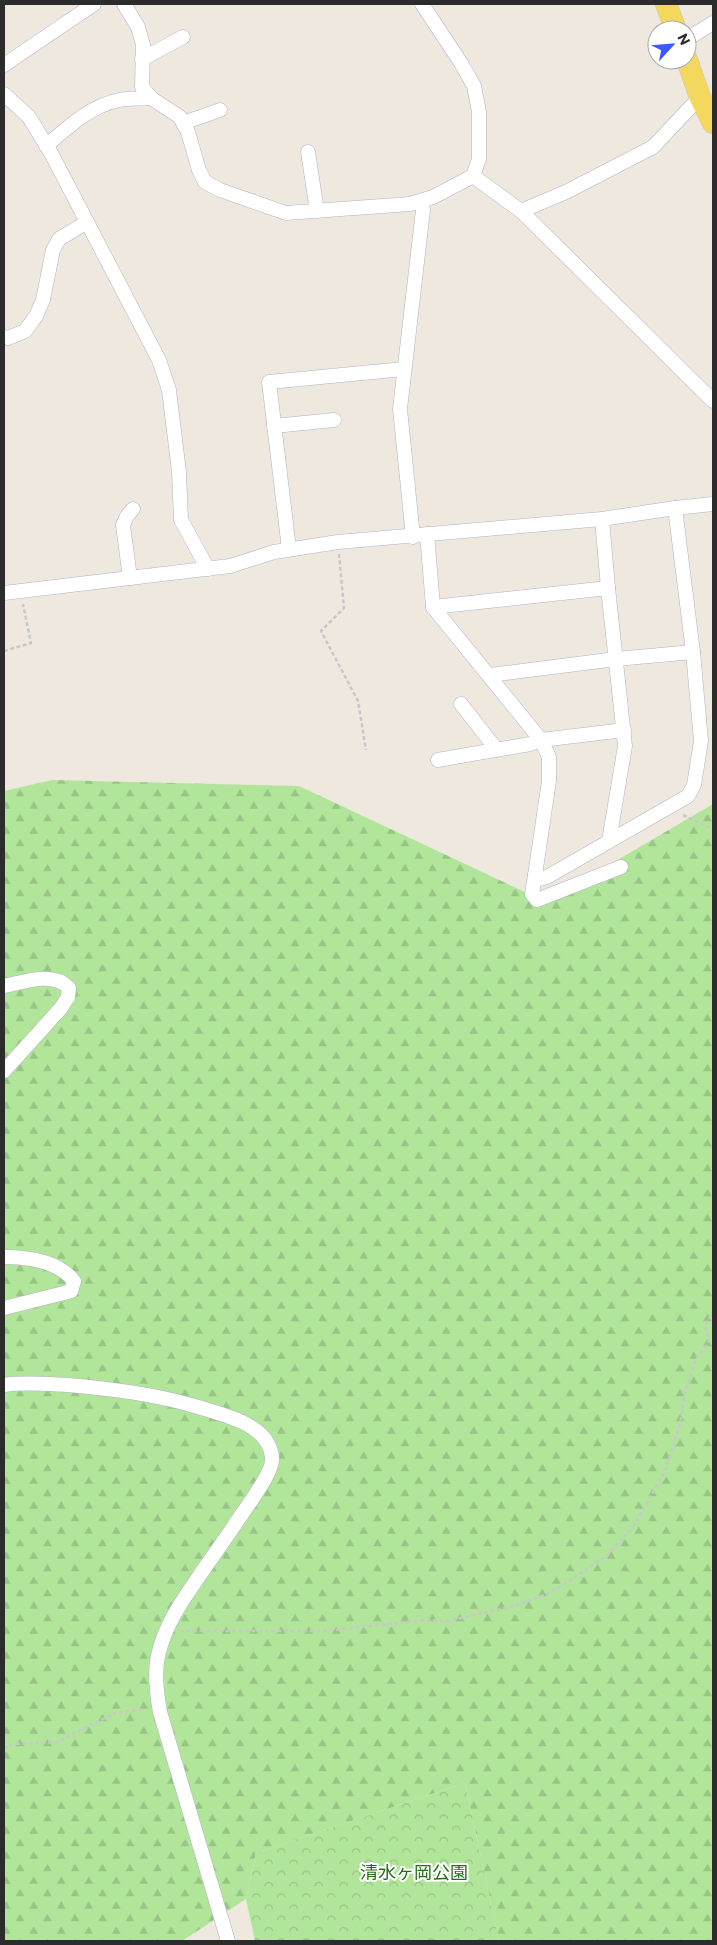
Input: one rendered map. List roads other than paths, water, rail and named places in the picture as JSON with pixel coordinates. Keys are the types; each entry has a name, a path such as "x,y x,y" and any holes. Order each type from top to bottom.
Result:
{"main road":[{"path":"666,4 672,20"},
{"path":"691,70 700,97 713,124"}],"street":[{"path":"4,65 94,4"},
{"path":"124,4 138,27 143,45 142,87 151,98 180,117 188,132 199,170 206,182 220,190 286,213 410,204 433,197 472,176 479,159 479,112 474,86 461,62 422,4"},
{"path":"697,33 713,23"},
{"path":"142,59 183,37"},
{"path":"4,94 28,117 46,146 159,360 169,390 179,472 181,520 208,569"},
{"path":"521,211 566,192 653,147 700,97"},
{"path":"46,146 74,122 97,108 119,100 151,98"},
{"path":"183,123 220,110"},
{"path":"308,152 317,210"},
{"path":"472,176 521,211 713,402"},
{"path":"413,537 400,409 423,210 421,201"},
{"path":"4,337 8,338 25,331 36,316 43,300 52,250 60,239 87,222"},
{"path":"289,549 269,382 404,368"},
{"path":"274,426 334,420"},
{"path":"4,592 230,566 274,552 338,542 413,537 427,534 602,519 713,504"},
{"path":"535,875 539,879 547,877 688,796 694,785 701,741 693,652 675,508"},
{"path":"130,578 123,526 127,516 133,509"},
{"path":"602,519 625,746 609,841"},
{"path":"427,534 433,607 490,674 541,740 550,758 549,781 532,894 537,900 621,867"},
{"path":"433,607 608,588"},
{"path":"490,674 693,652"},
{"path":"461,704 496,750"},
{"path":"438,760 530,744 541,740 624,730"},
{"path":"4,986 40,979 51,979 63,982 68,988 68,997 61,1008 4,1071"},
{"path":"4,1257 21,1257 51,1264 67,1273 74,1281 71,1291 64,1294 4,1308"},
{"path":"4,1385 51,1384 112,1388 170,1398 233,1418 254,1430 266,1442 273,1458 258,1491 183,1599 165,1631 157,1657 159,1706 228,1941"}],"park label":[{"name":"清水ヶ岡公園","path":"414,1872"}]}
